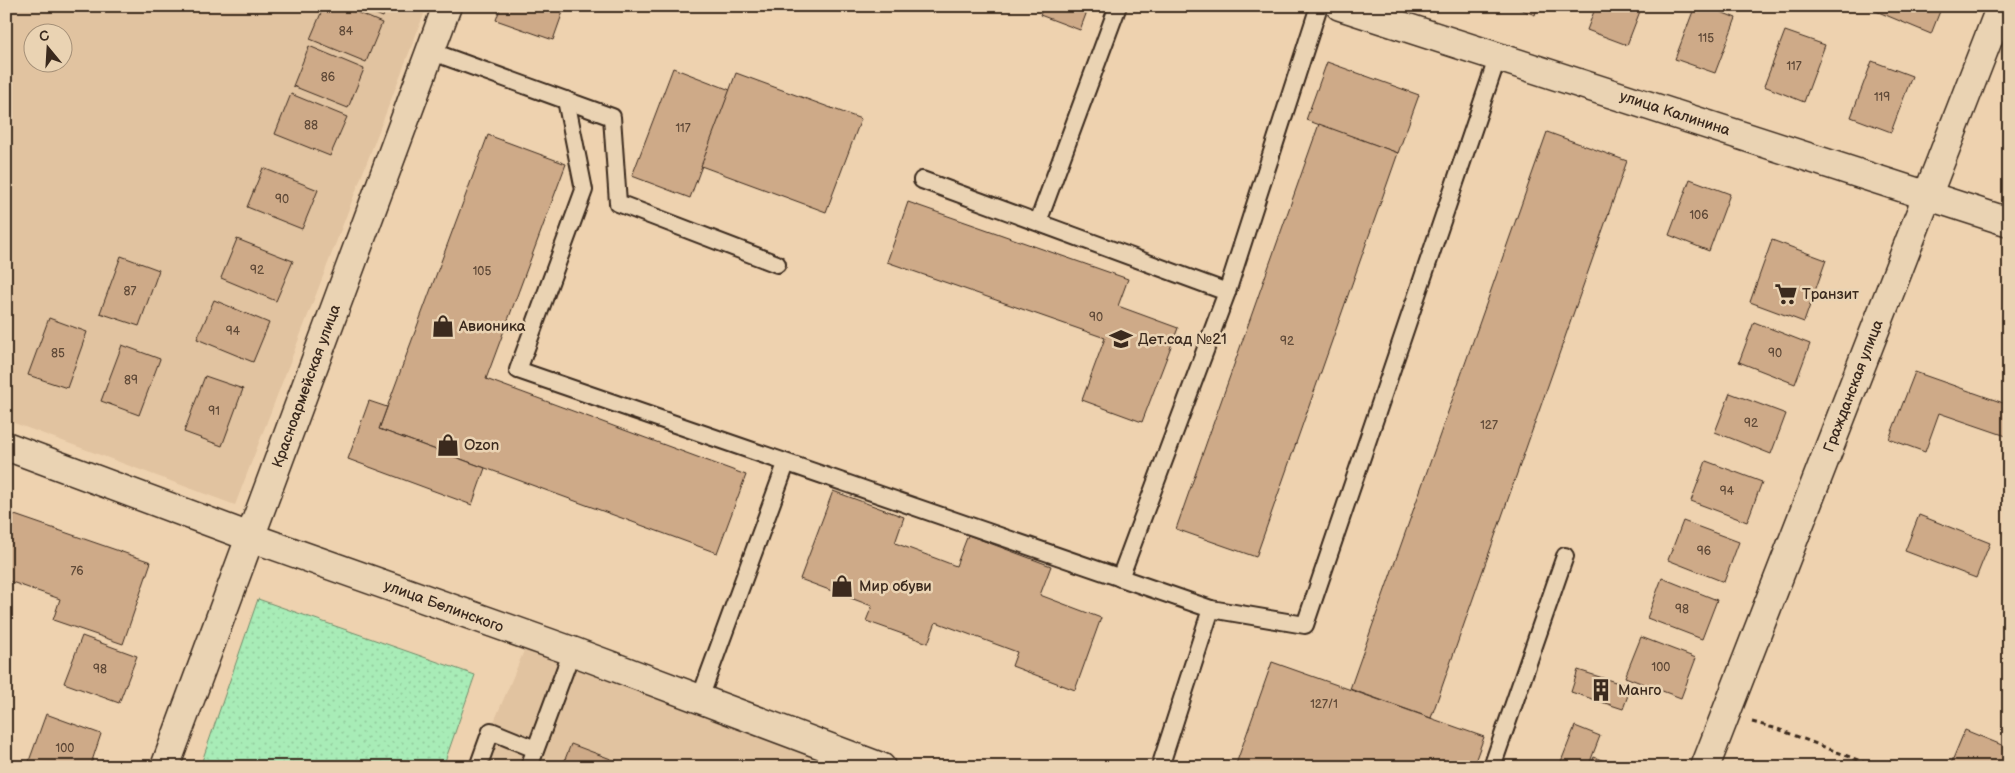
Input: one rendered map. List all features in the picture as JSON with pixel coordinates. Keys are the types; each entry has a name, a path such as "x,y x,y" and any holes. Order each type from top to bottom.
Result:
{"street":[{"name":"Красноармейская улица","path":"165,767 446,6"},
{"name":"улица Калинина","path":"1340,6 2009,222"},
{"name":"Гражданская улица","path":"1705,767 2002,6"},
{"name":"улица Белинского","path":"6,446 250,537 572,652 699,701 881,767"}],"lane":[{"path":"1038,222 1118,6"},
{"path":"1120,578 1226,292 1320,6"},
{"path":"430,51 612,117 618,203 777,264"},
{"path":"566,100 584,190 518,370 1211,609 1305,625 1498,56"},
{"path":"922,180 1226,292"},
{"path":"699,701 786,464"},
{"path":"1492,767 1565,556"},
{"path":"1160,767 1211,609"},
{"path":"529,767 572,652"},
{"path":"478,767 492,731 535,749"}],"path":[{"path":"1725,714 1778,729 1876,767"}],"shaded area":[{"path":"6,6 427,6 235,505 6,420"},
{"path":"526,646 865,767 475,767"}],"green space":[{"path":"258,599 475,675 443,767 200,767"}],"building":[{"path":"324,6 342,6 382,23 366,62 310,39"},
{"path":"356,6 387,6 383,17"},
{"path":"501,6 565,6 553,40 496,20"},
{"path":"1044,6 1089,6 1080,30 1040,15"},
{"path":"1512,6 1538,6 1535,15"},
{"path":"1596,6 1642,6 1627,45 1587,30"},
{"path":"1695,6 1706,6 1736,18 1715,73 1675,59"},
{"path":"1878,6 1942,6 1931,34 1876,11"},
{"path":"1785,31 1825,45 1804,102 1764,86"},
{"path":"309,46 364,69 348,108 293,86"},
{"path":"1872,61 1912,76 1891,132 1851,117"},
{"path":"1327,62 1419,95 1398,153 1306,120"},
{"path":"673,68 730,90 690,198 632,176"},
{"path":"736,73 861,119 826,212 701,166"},
{"path":"291,94 347,117 330,156 275,134"},
{"path":"1319,124 1398,153 1256,557 1176,529"},
{"path":"1547,132 1627,161 1431,718 1350,689"},
{"path":"488,135 566,164 486,379 746,475 717,553 379,429"},
{"path":"263,168 318,190 302,229 247,207"},
{"path":"1690,179 1730,194 1709,251 1669,235"},
{"path":"908,202 1128,279 1118,306 1178,328 1142,422 1082,400 1105,338 887,262"},
{"path":"237,239 293,261 276,301 221,278"},
{"path":"1772,240 1826,260 1804,322 1750,302"},
{"path":"121,256 159,270 139,326 100,313"},
{"path":"214,300 269,323 253,362 197,339"},
{"path":"49,318 87,332 67,388 28,375"},
{"path":"1754,322 1810,344 1795,384 1739,362"},
{"path":"122,345 160,359 139,415 101,401"},
{"path":"1915,372 2009,405 2009,437 1939,413 1925,452 1889,439"},
{"path":"205,376 243,389 222,446 184,432"},
{"path":"1730,393 1786,414 1771,454 1715,432"},
{"path":"369,401 387,407 379,429 485,468 472,505 348,459"},
{"path":"1706,461 1762,482 1747,522 1691,501"},
{"path":"833,491 904,517 895,543 956,566 968,535 1051,566 1040,595 1101,618 1075,690 1012,666 1017,652 936,622 928,643 866,621 872,606 800,579"},
{"path":"6,512 151,562 123,644 53,620 60,599 6,580"},
{"path":"1919,515 1990,543 1976,578 1905,551"},
{"path":"1683,521 1739,542 1724,582 1668,560"},
{"path":"1662,578 1717,600 1702,639 1647,618"},
{"path":"82,636 137,656 119,703 64,683"},
{"path":"1641,637 1696,658 1681,698 1625,677"},
{"path":"1272,662 1484,737 1473,767 1235,767"},
{"name":"Манго","path":"1578,670 1631,687 1623,709 1571,692"},
{"path":"46,714 101,734 90,767 43,767 29,761"},
{"path":"1575,726 1600,736 1588,767 1566,767 1560,764"},
{"path":"1965,730 2009,748 2009,767 1950,766"},
{"path":"571,744 632,767 562,767"},
{"path":"1594,757 1619,767 1590,767"}],"place":[{"name":"Транзит","path":"1786,294"},
{"name":"Авионика","path":"443,326"},
{"name":"Дет.сад №21","path":"1121,339"},
{"name":"Ozon","path":"448,445"},
{"name":"Мир обуви","path":"842,586"},
{"name":"Манго","path":"1601,690"}]}
